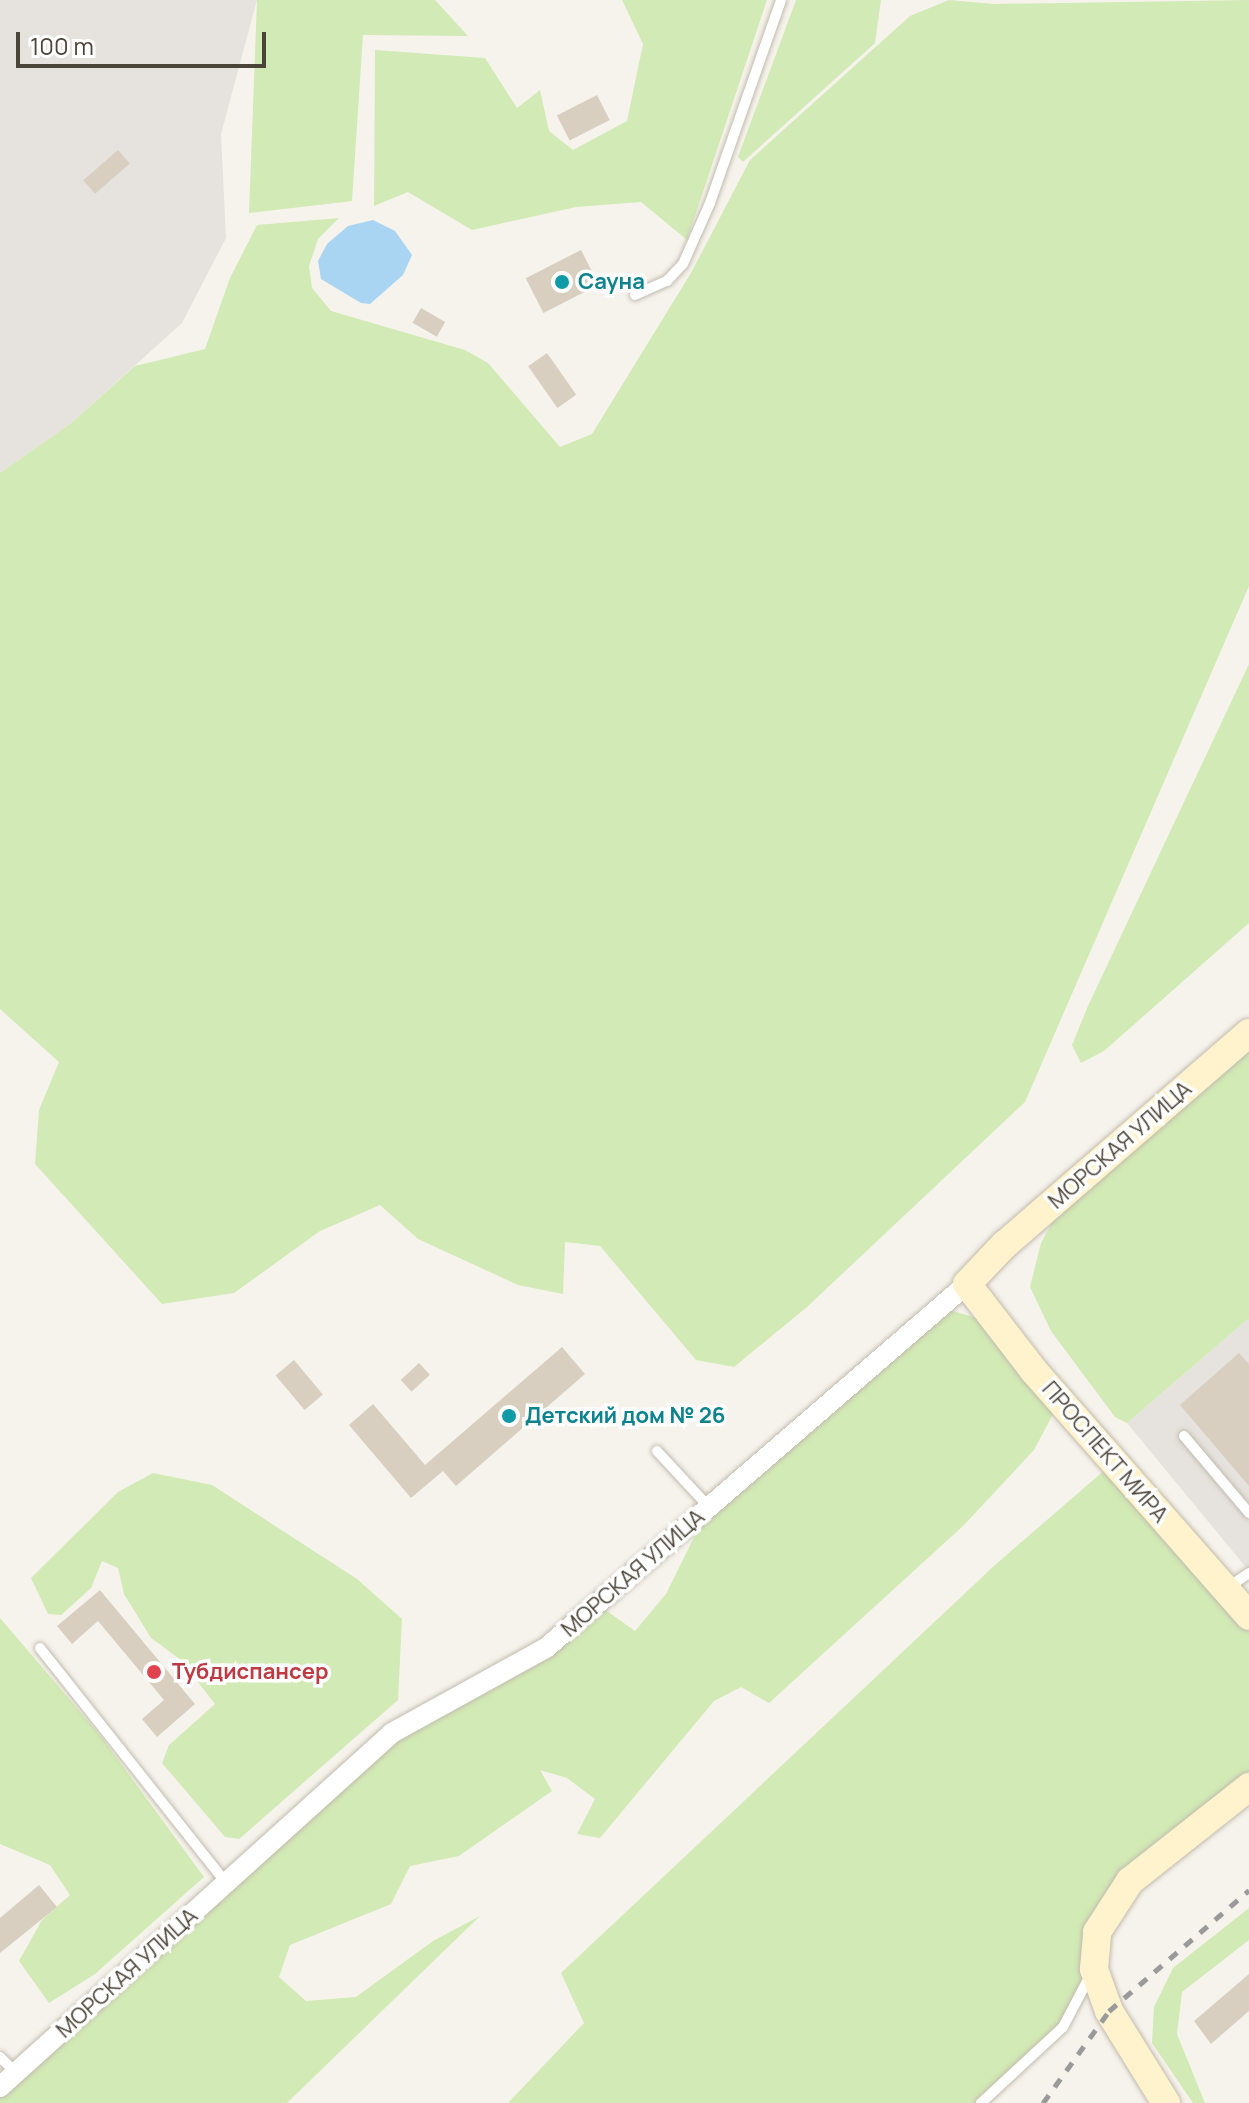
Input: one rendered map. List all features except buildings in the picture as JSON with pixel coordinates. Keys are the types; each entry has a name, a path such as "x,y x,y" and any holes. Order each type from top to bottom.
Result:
{"main road":[{"name":"МОРСКАЯ УЛИЦА","path":"967,1284 1005,1244 1249,1033"},
{"name":"ПРОСПЕКТ МИРА","path":"967,1284 1024,1359 1249,1616"},
{"path":"1166,2103 1126,2045 1094,1969 1097,1932 1112,1902 1130,1881 1249,1787"}],"street":[{"name":"МОРСКАЯ УЛИЦА","path":"0,2087 392,1733 546,1648 967,1284"}],"lane":[{"path":"635,295 667,281 683,264 710,203 781,0"},
{"path":"1184,1436 1249,1513"},
{"path":"657,1451 709,1507"},
{"path":"1226,1589 1249,1573"},
{"path":"40,1648 226,1883"},
{"path":"981,2103 1063,2027 1094,1969"},
{"path":"0,2057 16,2073"}],"shaded area":[{"path":"0,0 257,0 221,134 226,238 182,323 70,424 0,473"},
{"path":"1249,1318 1249,1571 1127,1423"}],"green space":[{"path":"257,0 435,0 468,36 363,35 352,201 249,213"},
{"path":"622,0 767,0 687,240 641,202 576,207 472,230 408,192 374,206 375,50 485,58 517,108 540,90 549,131 573,150 627,121 643,44"},
{"path":"796,0 881,0 875,43 743,162 738,157"},
{"path":"949,0 993,4 1249,0 1249,586 1025,1102 807,1307 734,1367 696,1360 600,1246 565,1242 563,1294 518,1285 418,1239 380,1205 320,1231 234,1293 162,1304 35,1164 39,1110 59,1062 0,1009 0,473 70,424 135,366 205,349 230,278 257,225 339,218 318,239 309,266 312,288 331,311 465,350 488,363 560,447 592,434 691,273 750,160 910,16"},
{"path":"1249,664 1249,923 1104,1051 1081,1063 1072,1045 1088,1006"},
{"path":"1249,1051 1249,1318 1127,1423 1115,1417 1051,1331 1030,1287 1041,1243 1059,1210"},
{"path":"940,1307 993,1323 1060,1401 1034,1450 963,1526 769,1703 741,1687 714,1701 600,1838 577,1834 595,1799 567,1778 540,1770 552,1791 459,1856 410,1866 391,1904 290,1945 279,1977 306,2001 356,1997 433,1941 480,1916 287,2103 0,2103 0,2087 392,1733 546,1647 597,1604 635,1631 666,1594 709,1507"},
{"path":"1114,1462 1249,1616 1249,1787 1130,1881 1063,2027 981,2103 508,2103 584,2023 561,1973 995,1565"},
{"path":"153,1473 212,1485 357,1579 402,1619 398,1700 239,1839 225,1837 162,1763 169,1745 215,1704 181,1660 151,1638 124,1594 118,1568 102,1561 91,1588 61,1615 48,1614 31,1578 118,1492"},
{"path":"0,1618 100,1735 204,1877 95,1974 49,2003 19,1961 42,1920 70,1895 50,1865 0,1844"},
{"path":"1249,1908 1249,1940 1182,1992 1177,2034 1205,2103 1193,2103 1152,2043 1154,2007 1173,1968"}],"water":[{"path":"373,220 395,231 412,255 403,275 370,304 361,303 321,279 318,261 327,244 348,226"}],"railway":[{"path":"1043,2103 1109,2011 1249,1890"}],"place":[{"name":"Сауна","path":"562,282"},
{"name":"Детский дом № 26","path":"509,1416"},
{"name":"Тубдиспансер","path":"154,1672"}]}
